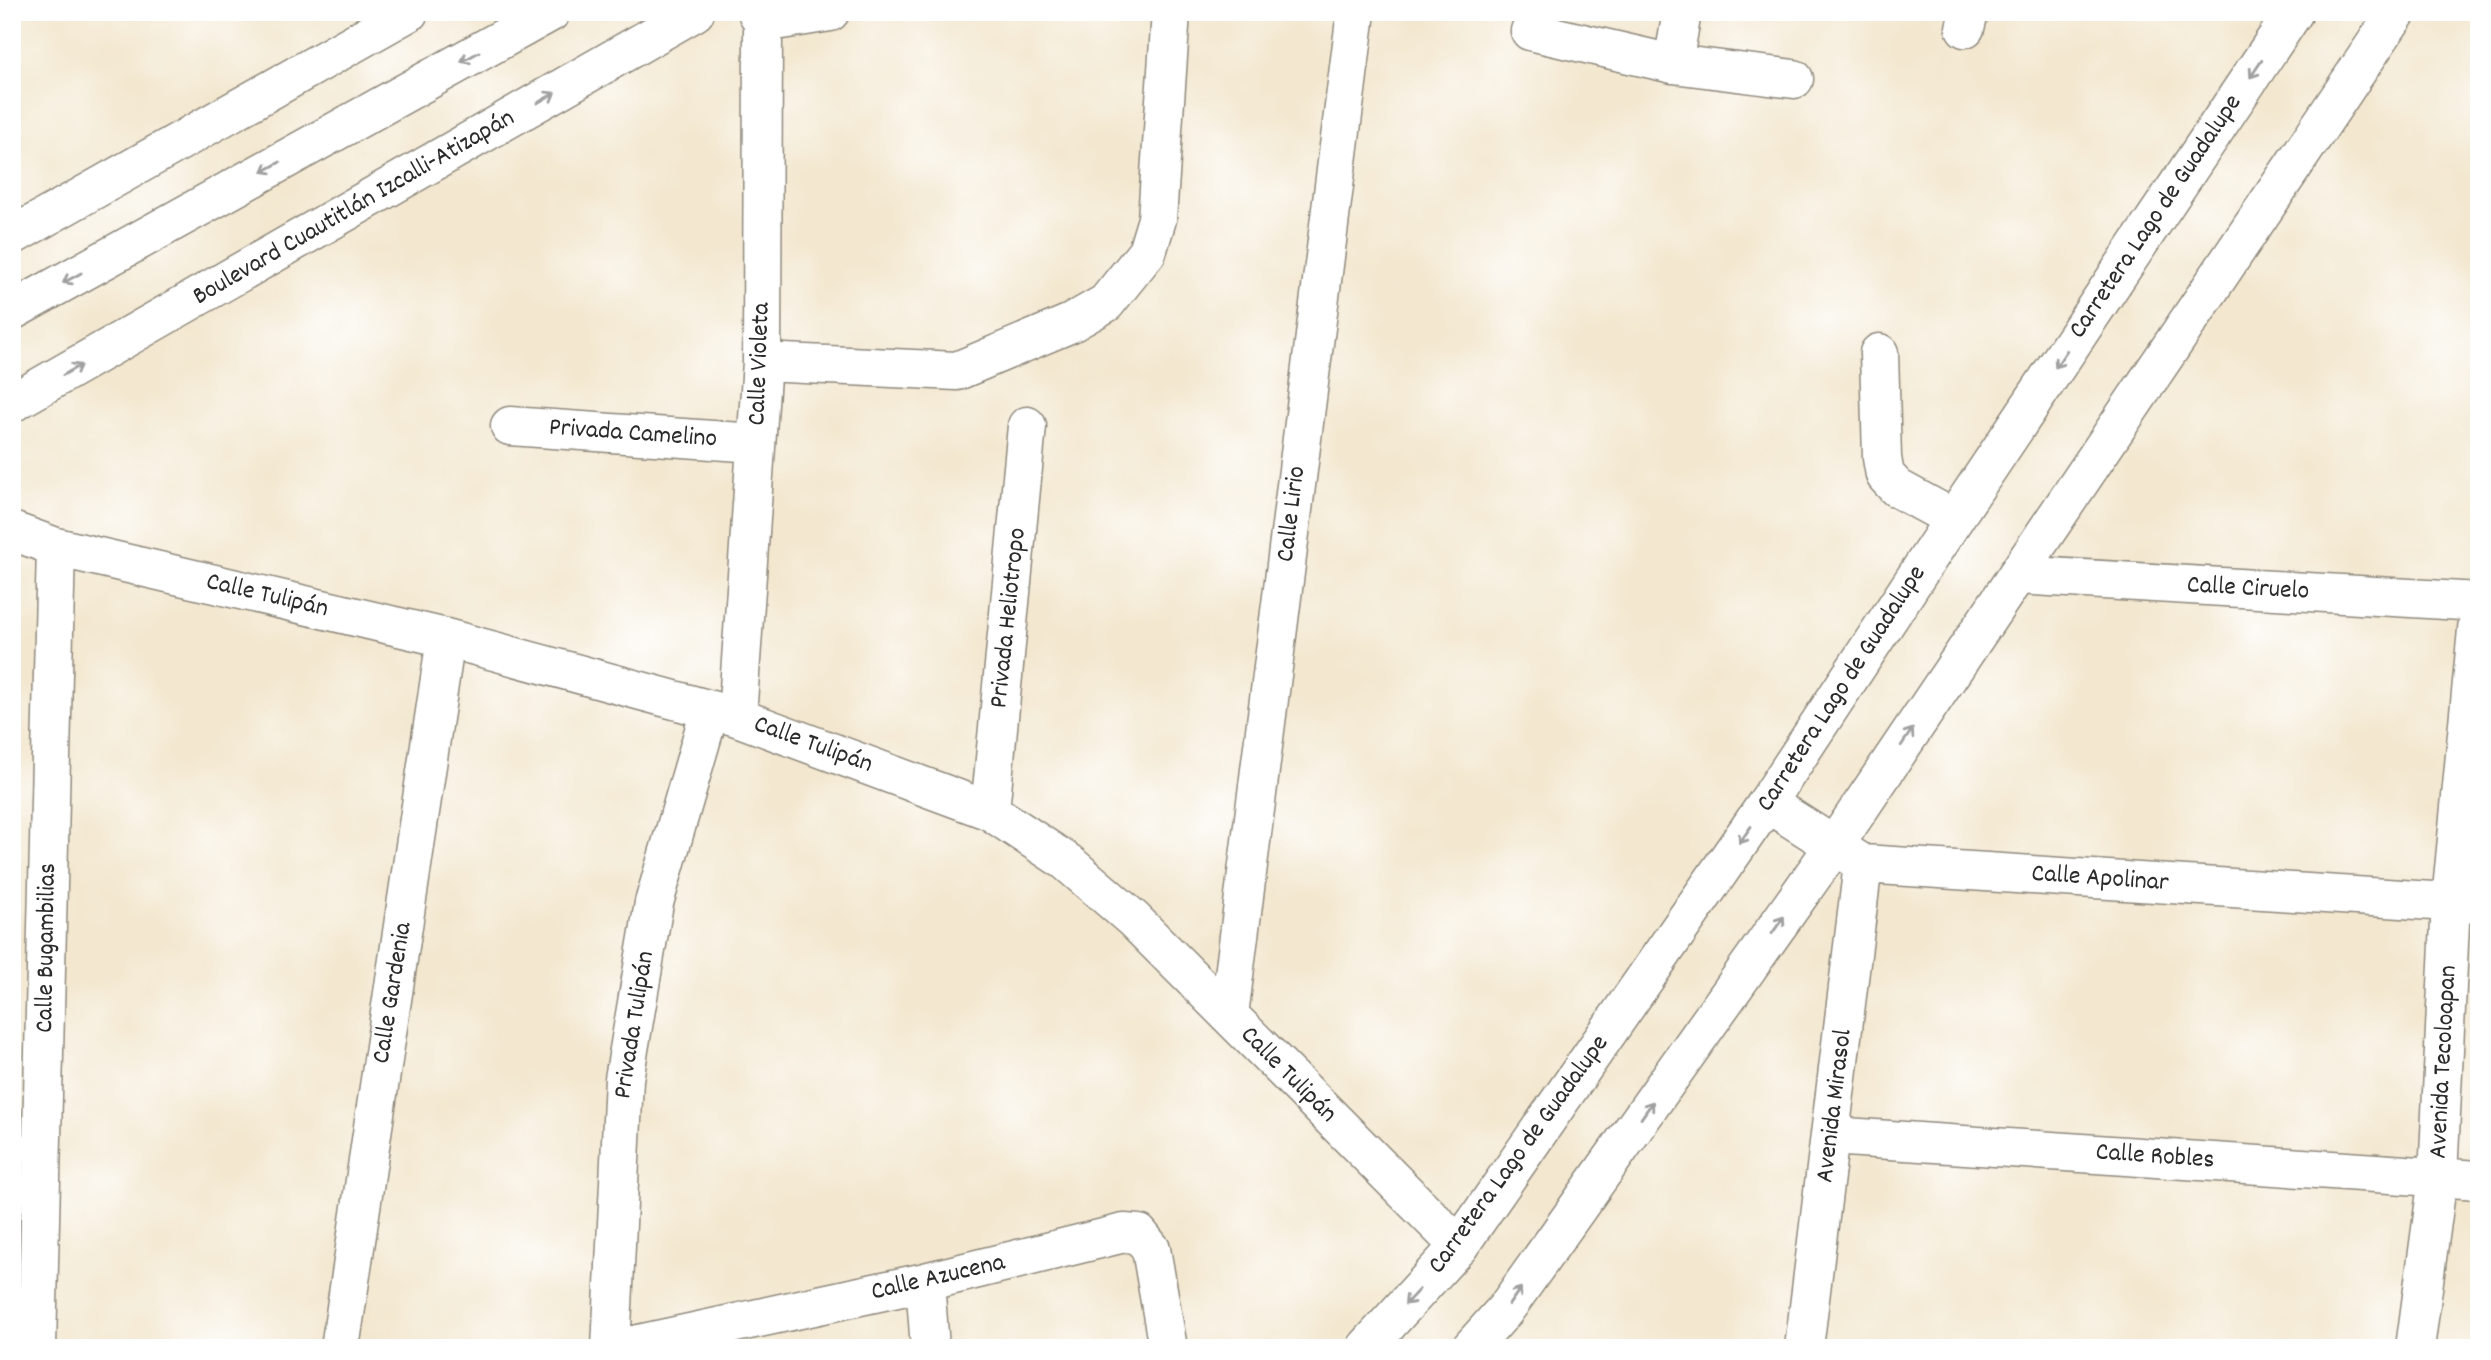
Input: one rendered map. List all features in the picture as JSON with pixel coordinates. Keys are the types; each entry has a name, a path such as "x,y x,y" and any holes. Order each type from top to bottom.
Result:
{"street":[{"path":"12,236 409,12"},
{"path":"12,311 551,12"},
{"name":"Boulevard Cuautitlán Izcalli-Atizapán","path":"12,403 695,12"},
{"path":"760,18 830,12"},
{"path":"762,362 957,370 1071,323 1106,303 1147,252 1157,219 1171,12"},
{"name":"Calle Lirio","path":"1229,1015 1356,12"},
{"name":"Carretera Lago de Guadalupe","path":"1366,1348 1459,1246 1768,803 1954,519 2294,12"},
{"path":"1471,1348 1505,1310 1849,855 2017,575 2397,12"},
{"name":"Calle Violeta","path":"724,713 757,443 762,362 760,18"},
{"path":"1530,32 1677,38 1794,79"},
{"path":"1879,353 1882,458 1885,474 1897,488 1954,519"},
{"name":"Privada Camelino","path":"510,426 757,443"},
{"name":"Privada Heliotropo","path":"990,811 1027,426"},
{"name":"Calle Tulipán","path":"12,531 56,547 446,638 724,713 990,811 1067,862 1124,911 1459,1246"},
{"name":"Calle Bugambilias","path":"37,1348 56,547"},
{"name":"Calle Ciruelo","path":"2017,575 2479,602"},
{"name":"Avenida Tecoloapan","path":"2415,1348 2438,1177 2465,903 2479,609"},
{"name":"Calle Gardenia","path":"340,1348 446,638"},
{"name":"Privada Tulipán","path":"611,1348 624,1079 654,903 724,713"},
{"name":"Calle Apolinar","path":"1768,803 1849,855 2465,903"},
{"name":"Avenida Mirasol","path":"1804,1348 1831,1136 1849,855"},
{"name":"Calle Robles","path":"1831,1136 2479,1180"},
{"name":"Calle Azucena","path":"620,1348 663,1343 1124,1233 1139,1234 1151,1249 1168,1348"},
{"path":"925,1282 930,1348"}]}
